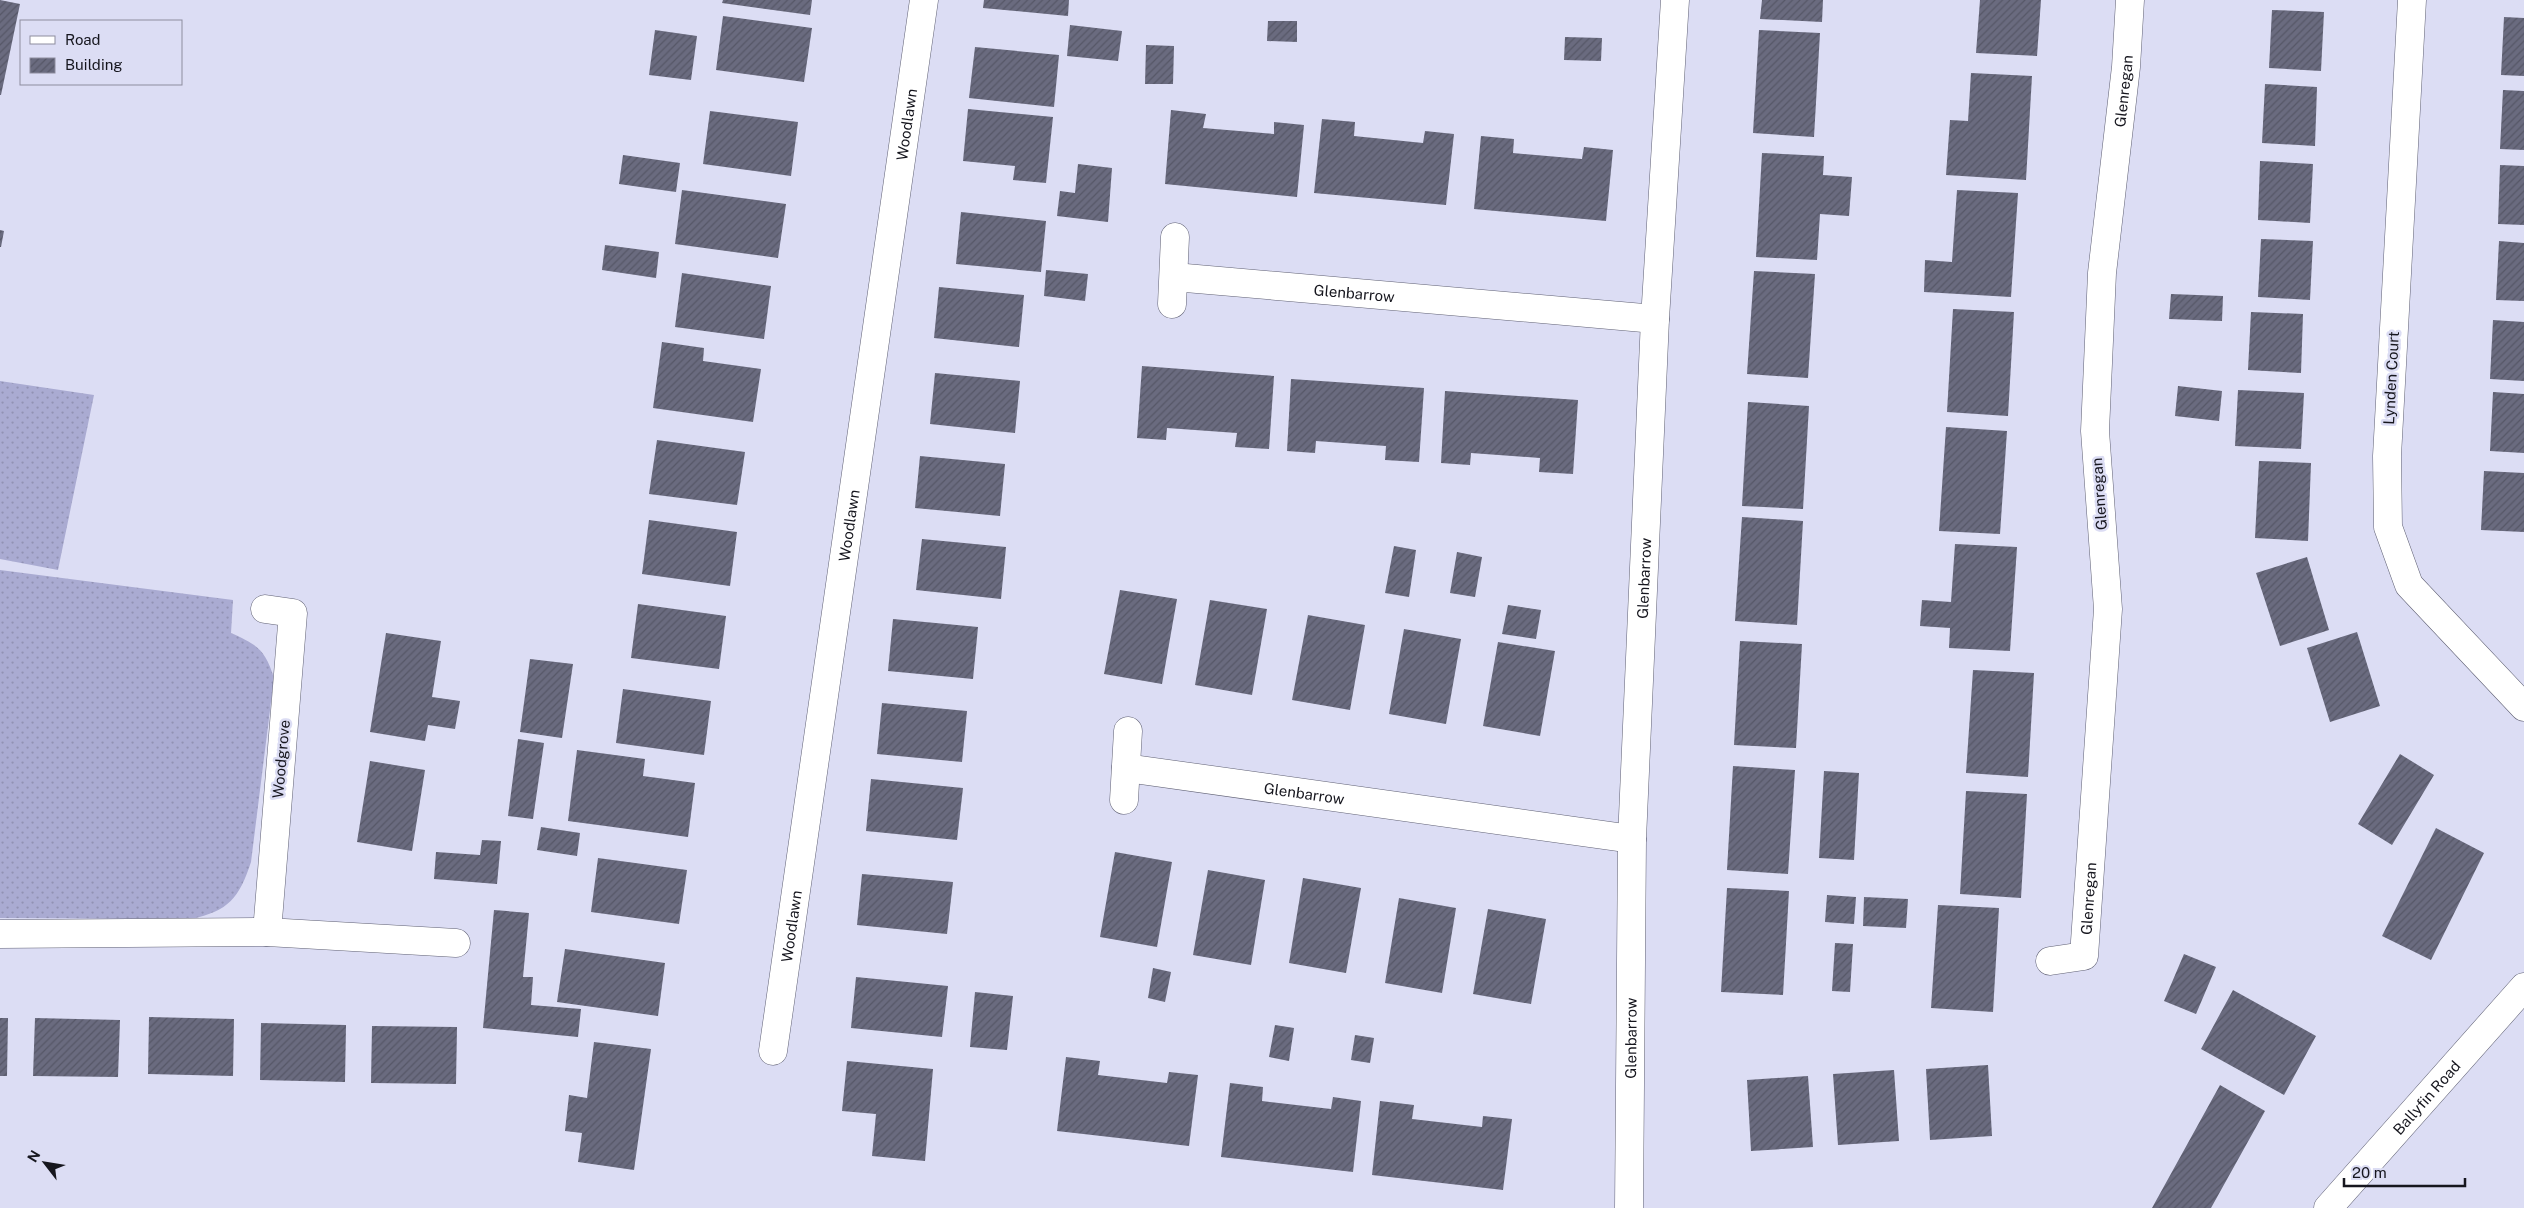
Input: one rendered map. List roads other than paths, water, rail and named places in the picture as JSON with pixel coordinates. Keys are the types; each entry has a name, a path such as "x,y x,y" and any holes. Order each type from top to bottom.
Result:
{"street":[{"name":"Woodlawn","path":"773,1050 924,0"},
{"name":"Glenbarrow","path":"1629,1208 1632,839 1655,318 1675,0"},
{"name":"Glenregan","path":"2050,961 2084,956 2108,609 2095,430 2102,273 2126,67 2130,0"},
{"name":"Lynden Court","path":"2412,0 2387,456 2388,527 2409,585 2524,707"},
{"path":"1172,304 1176,237"},
{"name":"Glenbarrow","path":"1174,277 1655,318"},
{"name":"Woodgrove","path":"266,609 292,613 267,932"},
{"path":"1124,800 1128,731"},
{"name":"Glenbarrow","path":"1126,768 1632,839"},
{"path":"0,934 267,932 456,942"},
{"name":"Ballyfin Road","path":"2328,1208 2524,987"}]}
